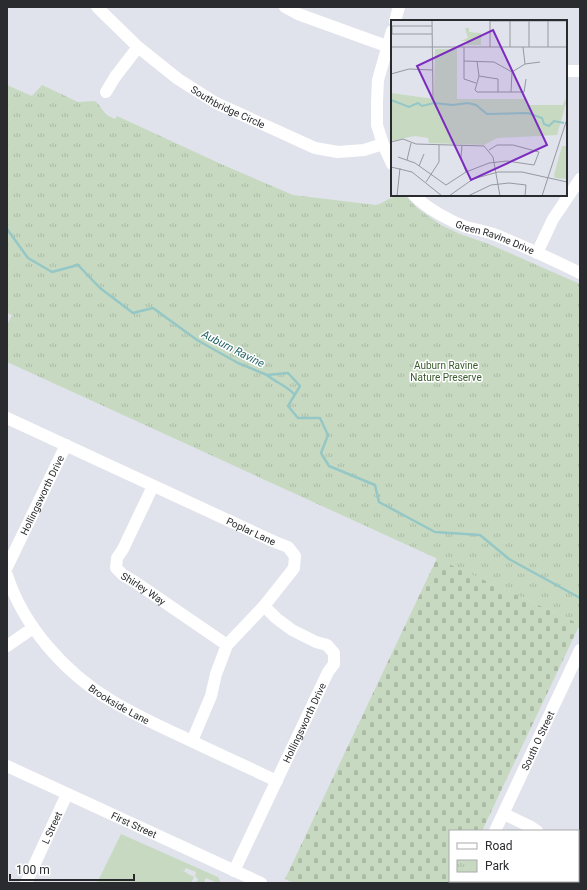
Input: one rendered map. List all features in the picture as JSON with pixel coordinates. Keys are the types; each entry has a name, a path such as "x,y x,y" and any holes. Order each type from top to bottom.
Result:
{"street":[{"name":"Southbridge Circle","path":"97,7 138,47 178,79 216,103 314,148 338,152 364,150 383,144"},
{"path":"285,7 298,14 390,47 378,80 377,125 391,162"},
{"path":"395,20 399,7"},
{"path":"106,92 115,76 138,47"},
{"path":"567,71 580,72"},
{"path":"537,253 552,219 580,179"},
{"name":"Green Ravine Drive","path":"415,196 441,215 465,226 492,234 580,273"},
{"name":"Poplar Lane","path":"7,418 288,547 295,556 294,568 264,606 227,645 216,674 211,696 192,741"},
{"name":"Hollingsworth Drive","path":"7,567 66,445"},
{"name":"Shirley Way","path":"153,486 123,549 117,558 116,568 123,575 227,645"},
{"name":"Brookside Lane","path":"7,575 11,588 33,628 67,668 89,686 111,701 136,715 277,781"},
{"name":"Hollingsworth Drive","path":"234,871 328,672 334,664 334,653 327,645 316,642 292,630 276,618 264,606"},
{"path":"7,646 33,628"},
{"name":"South O Street","path":"496,830 580,650"},
{"name":"First Street","path":"7,766 261,883"},
{"name":"L Street","path":"26,883 67,794"},
{"path":"504,814 536,830"}],"green space":[{"name":"Auburn Ravine Nature Preserve","path":"7,85 32,96 42,85 78,102 95,101 105,113 115,119 117,116 221,164 293,195 376,205 393,197 406,196 417,208 441,225 460,234 489,244 580,284 580,624 7,362 7,325 12,315 7,313"},
{"path":"437,558 580,624 482,830 449,830 449,882 457,883 293,883 285,879"},
{"path":"121,834 218,877 221,883 217,883 206,878 204,883 196,883 198,879 195,876 196,872 186,868 184,871 178,868 194,877 191,883 97,883"}],"waterway":[{"name":"Auburn Ravine","path":"7,229 28,258 52,272 78,265 100,288 133,313 153,308 197,340 238,363 267,375 288,373 300,386 288,406 298,418 320,418 328,435 321,453 329,466 375,485 379,502 435,532 480,535 509,559 580,598"},
{"path":"267,375 294,394"}]}
